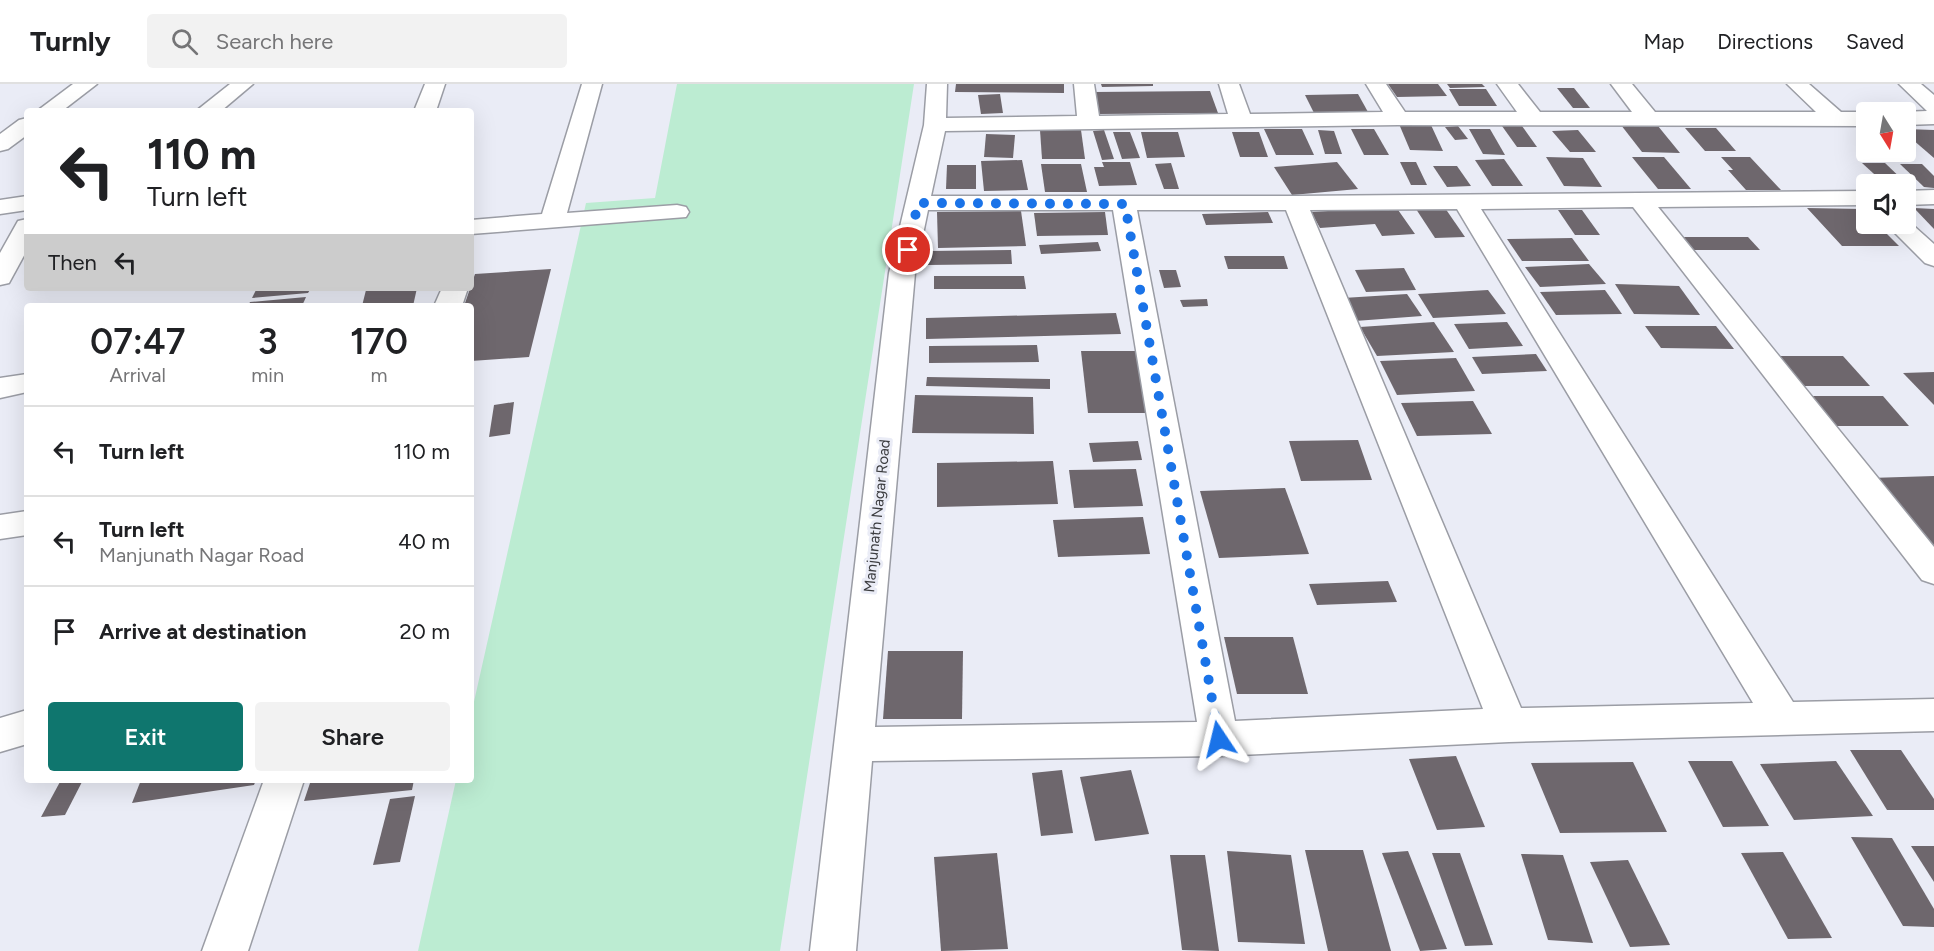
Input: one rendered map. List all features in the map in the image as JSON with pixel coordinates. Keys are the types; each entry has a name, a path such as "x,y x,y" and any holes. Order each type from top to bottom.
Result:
{"street":[{"path":"52,108 87,84"},
{"path":"211,108 243,84"},
{"path":"425,108 435,84"},
{"path":"552,221 592,84"},
{"name":"Manjunath Nagar Road","path":"833,951 902,273 935,125 937,84"},
{"path":"1084,84 1089,124"},
{"path":"1228,84 1241,120"},
{"path":"1376,84 1398,118"},
{"path":"1507,84 1533,119"},
{"path":"1621,84 1649,119"},
{"path":"1797,84 1836,119"},
{"path":"1910,84 1934,106"},
{"path":"1916,118 1934,117"},
{"path":"935,125 1398,118 1856,119"},
{"path":"0,144 24,127"},
{"path":"1916,198 1934,197"},
{"path":"918,203 1125,204 1856,198"},
{"path":"1640,200 1934,571"},
{"path":"1464,201 1783,719"},
{"path":"0,207 24,203"},
{"path":"1295,203 1509,725"},
{"path":"1125,204 1219,739"},
{"path":"474,232 552,221 677,212"},
{"path":"0,278 24,232"},
{"path":"1909,234 1934,258"},
{"path":"0,278 24,274"},
{"path":"0,388 24,384"},
{"path":"0,527 24,523"},
{"path":"854,744 1219,739 1509,725 1934,715"},
{"path":"0,735 24,728"},
{"path":"225,951 283,783"}],"green space":[{"path":"677,84 914,84 780,951 418,951 455,783 474,783 474,702 586,203 655,198"}],"building":[{"path":"956,84 1064,84 1064,93 955,92"},
{"path":"1101,84 1153,84 1153,86 1102,87"},
{"path":"1388,84 1438,84 1447,96 1397,97"},
{"path":"1447,84 1482,84 1485,87 1450,88"},
{"path":"1557,88 1574,88 1590,108 1573,108"},
{"path":"1449,89 1486,89 1497,106 1459,106"},
{"path":"1210,91 1218,113 1099,114 1094,92"},
{"path":"1000,94 1003,113 981,114 978,95"},
{"path":"1358,94 1368,112 1314,113 1305,95"},
{"path":"1399,124 1431,125 1443,151 1410,150"},
{"path":"1621,125 1658,126 1680,153 1642,152"},
{"path":"1458,126 1468,139 1455,140 1445,127"},
{"path":"1502,126 1522,126 1537,147 1517,147"},
{"path":"1685,128 1716,128 1736,151 1705,151"},
{"path":"1264,129 1302,129 1314,155 1276,155"},
{"path":"1351,129 1374,129 1389,155 1364,155"},
{"path":"1469,129 1490,129 1505,155 1483,154"},
{"path":"1916,129 1934,130 1934,158 1916,142"},
{"path":"1040,130 1081,130 1085,159 1042,159"},
{"path":"1104,130 1114,159 1102,160 1093,131"},
{"path":"1318,130 1334,131 1342,154 1325,154"},
{"path":"1578,130 1596,152 1570,152 1552,131"},
{"path":"1113,132 1130,132 1140,158 1122,159"},
{"path":"1141,132 1178,132 1185,157 1147,158"},
{"path":"1232,132 1259,132 1268,157 1240,157"},
{"path":"986,134 1015,135 1013,158 984,157"},
{"path":"1546,157 1583,158 1602,187 1564,186"},
{"path":"1632,157 1664,157 1691,189 1658,189"},
{"path":"1721,157 1750,157 1781,190 1746,190 1728,170 1733,170"},
{"path":"1504,159 1523,186 1492,186 1475,160"},
{"path":"1022,160 1028,190 984,191 981,161"},
{"path":"1102,162 1130,162 1137,185 1099,186 1094,167 1104,167"},
{"path":"1337,162 1358,189 1292,195 1274,167"},
{"path":"1400,162 1416,162 1427,185 1411,185"},
{"path":"1171,163 1179,189 1164,189 1155,164"},
{"path":"1862,163 1885,163 1896,174 1874,174"},
{"path":"1041,164 1081,164 1087,192 1045,192"},
{"path":"1900,164 1922,164 1934,176 1934,188 1924,187 1916,179 1916,174 1910,174"},
{"path":"947,165 976,165 976,189 946,189"},
{"path":"1433,166 1457,166 1471,186 1447,187"},
{"path":"1396,207 1415,234 1382,236 1375,224 1320,228 1311,212"},
{"path":"1445,208 1465,237 1435,238 1416,209"},
{"path":"1807,208 1856,209 1856,234 1887,234 1899,246 1842,246"},
{"path":"1916,208 1934,209 1934,229 1916,210"},
{"path":"1558,210 1582,210 1600,235 1575,235"},
{"path":"1021,211 1026,246 938,248 937,212"},
{"path":"1105,212 1108,235 1037,236 1034,213"},
{"path":"1268,212 1273,223 1206,225 1202,214"},
{"path":"1681,237 1748,237 1760,250 1691,250"},
{"path":"1572,238 1589,261 1522,261 1507,239"},
{"path":"1098,242 1101,251 1041,254 1039,245"},
{"path":"1011,250 1012,264 928,265 928,251"},
{"path":"1224,256 1284,256 1288,269 1228,269"},
{"path":"1589,264 1606,284 1540,287 1525,267"},
{"path":"1404,268 1416,290 1366,292 1355,270"},
{"path":"551,269 529,357 474,361 474,303 465,303 469,291 474,291 475,274"},
{"path":"1159,270 1176,270 1181,287 1164,288"},
{"path":"934,276 1024,276 1026,289 934,289"},
{"path":"1615,284 1679,286 1700,315 1634,314"},
{"path":"1488,290 1506,314 1433,318 1418,294"},
{"path":"1605,290 1622,314 1556,315 1540,292"},
{"path":"256,291 309,291 308,293 252,298"},
{"path":"366,291 416,291 414,303 363,303"},
{"path":"1407,294 1422,316 1355,321 1343,298"},
{"path":"306,297 303,303 250,302"},
{"path":"1207,299 1208,306 1183,307 1180,300"},
{"path":"1116,313 1121,334 926,339 926,318"},
{"path":"1434,322 1454,352 1377,356 1360,327"},
{"path":"1507,322 1523,346 1469,349 1454,324"},
{"path":"1645,326 1716,326 1734,349 1661,348"},
{"path":"1037,345 1039,362 929,363 929,346"},
{"path":"1081,351 1139,351 1149,413 1088,413"},
{"path":"1536,354 1547,371 1482,374 1472,357"},
{"path":"1779,356 1843,356 1870,386 1803,386"},
{"path":"1456,358 1475,391 1397,395 1380,361"},
{"path":"1934,372 1934,405 1903,373"},
{"path":"927,377 1050,379 1050,389 926,386"},
{"path":"915,395 1033,397 1034,434 912,433"},
{"path":"1803,396 1883,396 1909,426 1828,426"},
{"path":"1473,401 1492,434 1417,436 1401,403"},
{"path":"514,402 510,434 489,437 494,405"},
{"path":"1358,440 1372,480 1301,481 1289,441"},
{"path":"1138,441 1142,460 1093,462 1089,443"},
{"path":"1053,461 1058,504 937,507 937,463"},
{"path":"1136,469 1143,506 1074,508 1069,470"},
{"path":"1934,476 1934,551 1870,478"},
{"path":"1285,488 1309,554 1219,558 1200,491"},
{"path":"1143,517 1150,554 1058,557 1053,520"},
{"path":"1388,581 1397,602 1317,605 1309,584"},
{"path":"1224,637 1293,637 1308,694 1237,694"},
{"path":"888,651 963,651 962,719 883,719"},
{"path":"1850,750 1901,750 1934,799 1934,810 1887,810"},
{"path":"1456,756 1485,827 1437,830 1409,759"},
{"path":"1688,761 1732,761 1769,826 1723,827"},
{"path":"1836,761 1873,816 1794,820 1760,764"},
{"path":"1633,762 1667,832 1560,833 1531,763"},
{"path":"1062,770 1073,833 1041,836 1032,773"},
{"path":"1131,770 1149,834 1095,841 1080,777"},
{"path":"59,783 81,783 65,815 41,817"},
{"path":"140,783 255,783 254,785 132,803"},
{"path":"310,783 413,783 412,790 304,801"},
{"path":"415,796 400,862 373,865 390,799"},
{"path":"1851,837 1892,838 1934,909 1934,927 1903,926"},
{"path":"1911,846 1934,846 1934,882"},
{"path":"1305,850 1363,850 1391,951 1328,951"},
{"path":"1227,851 1291,855 1305,944 1238,942"},
{"path":"1408,851 1447,949 1420,951 1382,853"},
{"path":"1783,852 1832,938 1788,939 1741,853"},
{"path":"997,853 1008,949 941,951 934,857"},
{"path":"1432,853 1460,853 1493,945 1465,946"},
{"path":"1521,854 1563,855 1593,943 1548,940"},
{"path":"1170,855 1205,855 1219,951 1182,950"},
{"path":"1628,860 1670,945 1630,947 1590,862"}],"route":[{"path":"908,250 918,203 1125,204 1219,739"}]}
